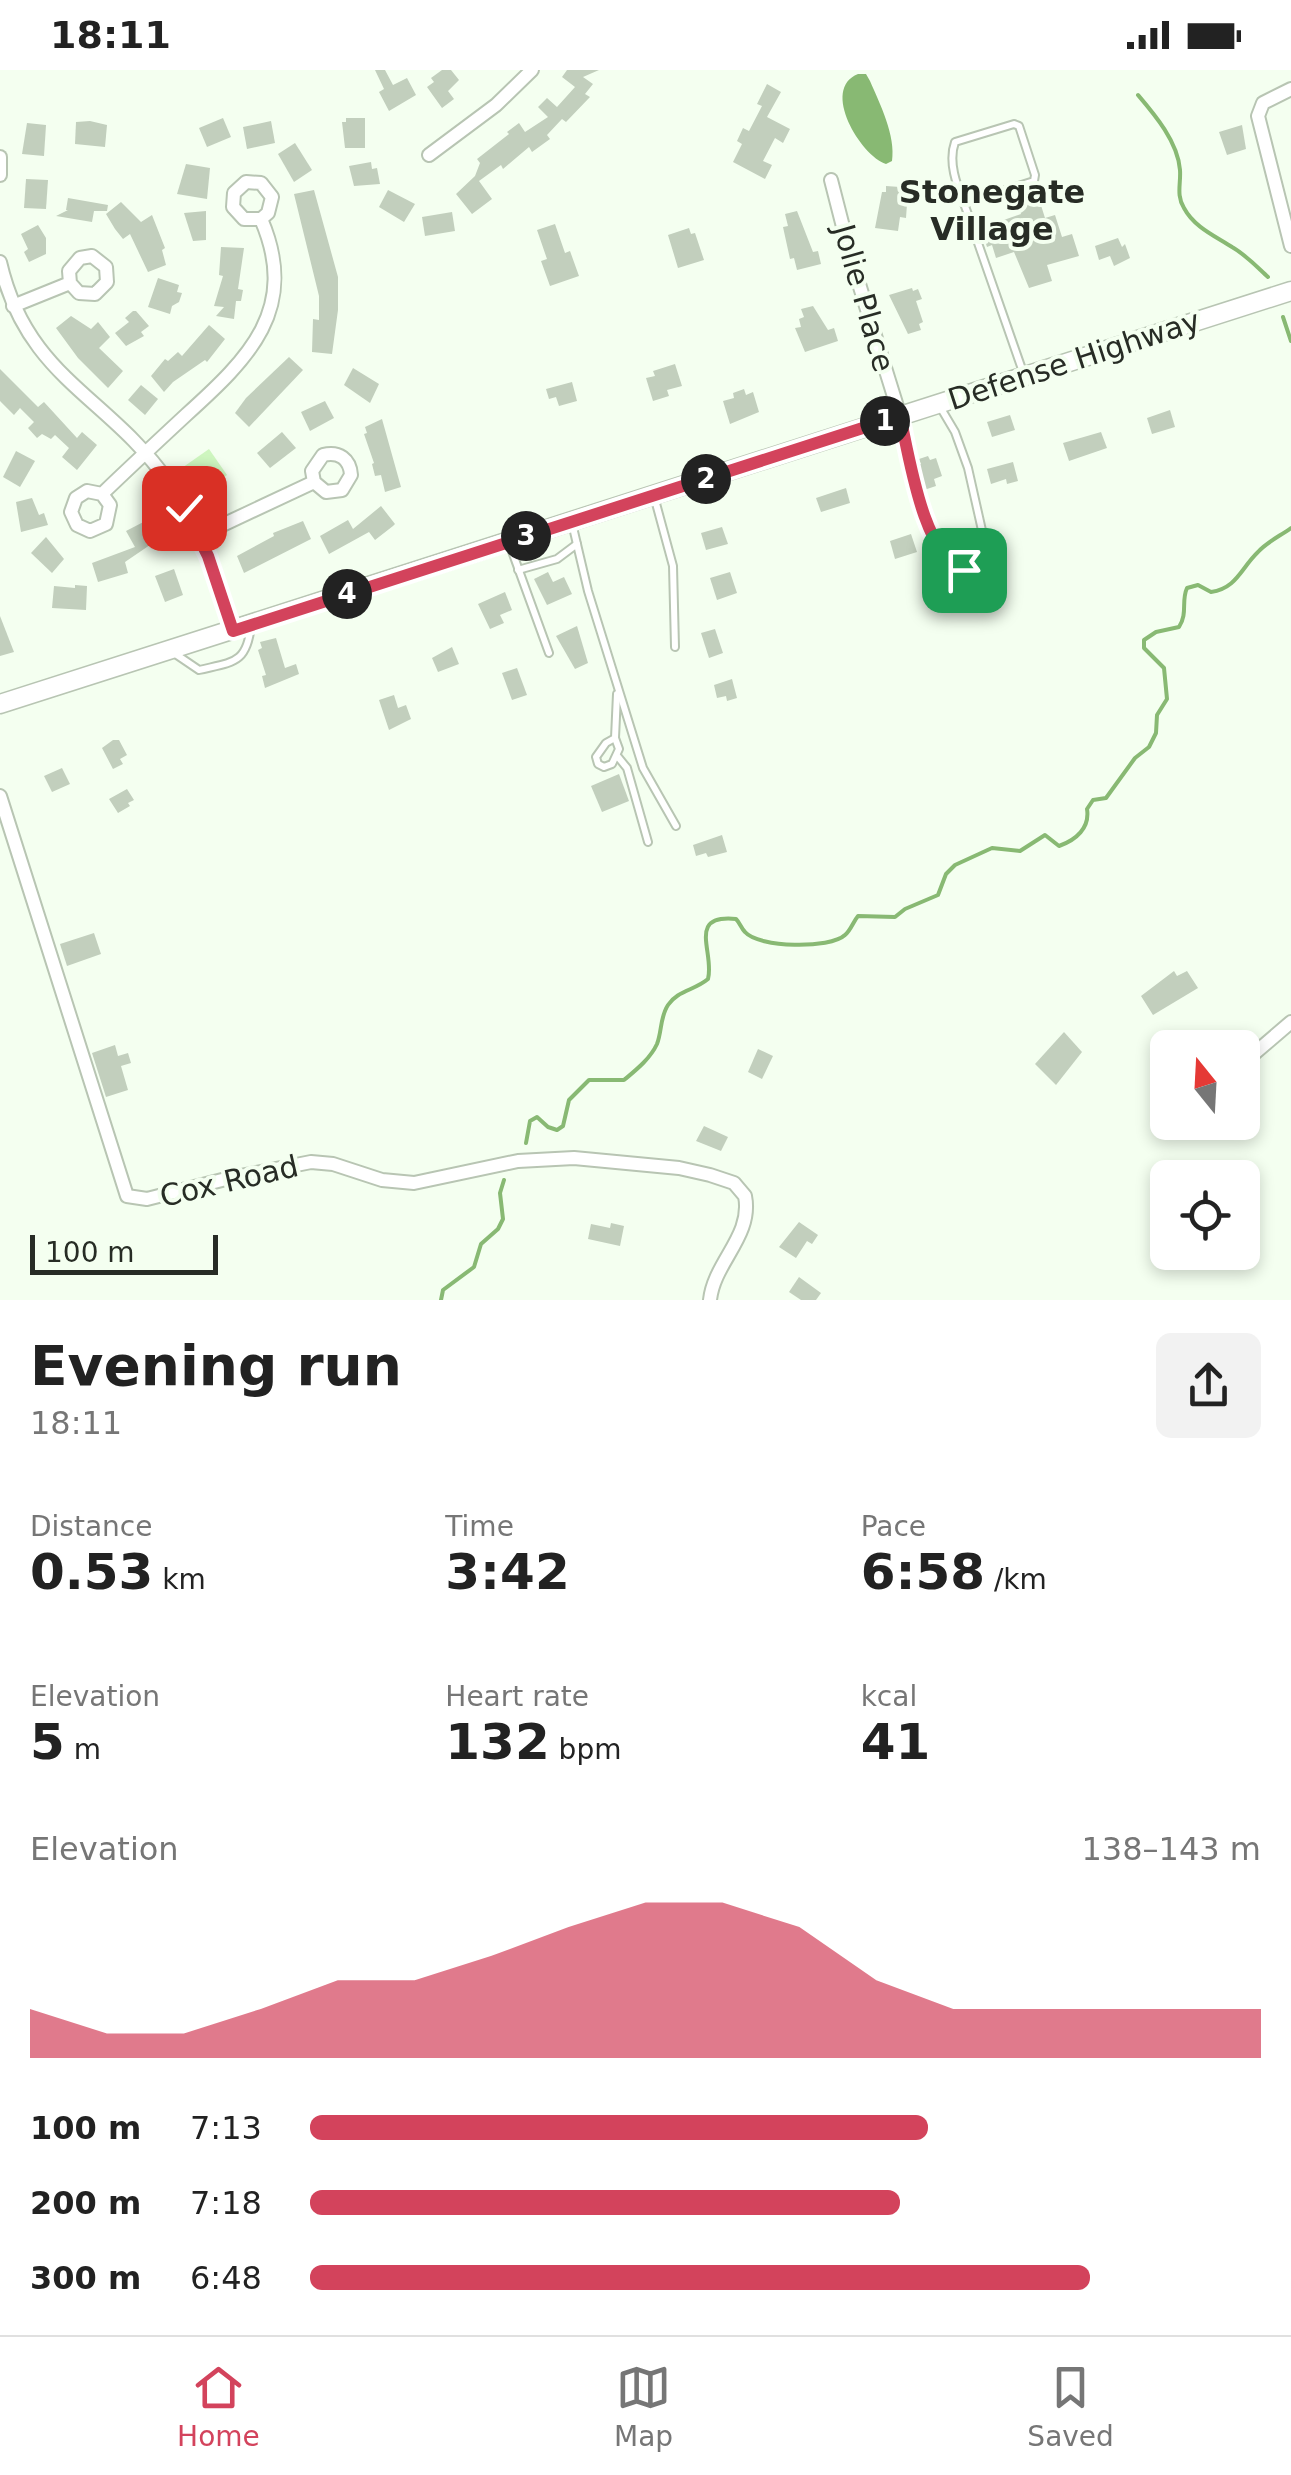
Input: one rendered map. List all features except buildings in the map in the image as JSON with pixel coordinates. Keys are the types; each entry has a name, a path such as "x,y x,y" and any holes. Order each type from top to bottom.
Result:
{"main road":[{"name":"Defense Highway","path":"0,704 1291,291"}],"street":[{"path":"429,156 496,105 532,70"},
{"path":"1291,89 1263,103 1258,116 1291,246"},
{"path":"0,157 0,175"},
{"name":"Jolie Place","path":"831,180 855,275 900,416"},
{"path":"102,494 230,376 255,345 270,311 275,276 273,254 261,219"},
{"path":"0,262 13,306 56,371 144,453 168,481 242,628"},
{"path":"13,306 70,283"},
{"path":"199,536 314,482"},
{"name":"Cox Road","path":"0,796 127,1196 146,1200 226,1178 311,1162 333,1164 382,1180 414,1183 539,1158 594,1158 678,1168 728,1180 745,1196 746,1220 715,1277 710,1300"},
{"path":"1260,1049 1291,1022"}],"lane":[{"path":"964,203 1034,181 1019,126 1014,124 955,142 950,156 964,203 1025,376"},
{"path":"900,416 908,468 942,551 952,566 964,570 980,567 988,557 984,533 956,432 938,404"},
{"path":"653,495 673,566 675,647"},
{"path":"571,522 643,768 676,826"},
{"path":"509,542 549,653"},
{"path":"518,570 557,559 577,544"},
{"path":"170,650 199,670 236,661 245,652 242,628"},
{"path":"616,683 618,757 627,768 648,842"},
{"path":"615,738 606,742 596,757 604,767 618,757"}],"shaded area":[{"path":"858,74 866,74 886,120 893,151 892,161 886,164 866,149 848,122 843,93 847,82"},
{"path":"209,449 227,475 195,497 179,470"}],"waterway":[{"path":"1138,95 1175,149 1180,199 1188,215 1268,277"},
{"path":"1283,317 1291,341"},
{"path":"526,1143 530,1121 537,1117 548,1127 557,1130 563,1126 569,1100 589,1080 624,1080 647,1059 657,1044 668,1005 708,979 706,937 712,923 736,919 753,937 779,944 825,943 845,935 858,916 895,917 938,895 946,874 955,865 992,848 1020,851 1045,835 1059,846 1076,837 1084,827 1093,800 1106,798 1156,733 1157,715 1167,699 1164,668 1144,648 1144,640 1156,632 1179,627 1187,588 1198,585 1211,592 1227,586 1262,548 1291,528"},
{"path":"441,1300 443,1290 474,1267 481,1244 498,1229 503,1219 500,1193 504,1180"}],"district":[{"name":"Stonegate Village","path":"992,210"}],"route":[{"path":"184,508 208,556 233,631 900,416 908,468 928,519 952,566 964,570"}]}
